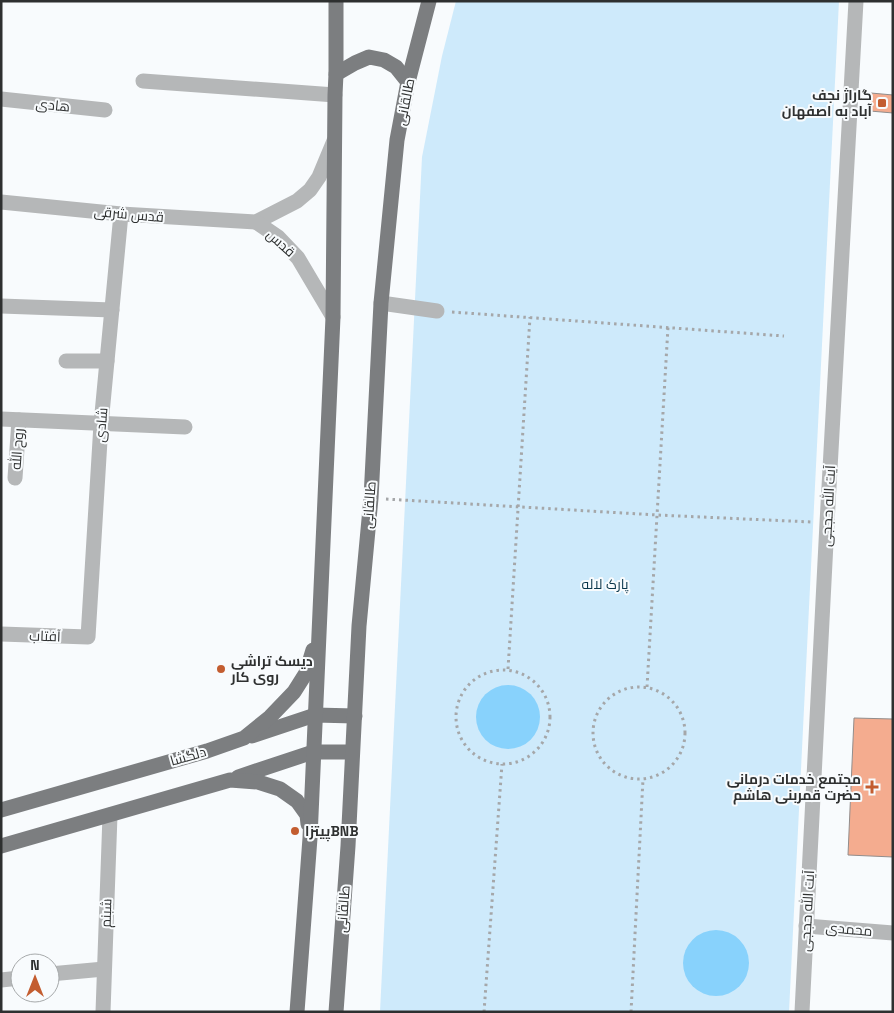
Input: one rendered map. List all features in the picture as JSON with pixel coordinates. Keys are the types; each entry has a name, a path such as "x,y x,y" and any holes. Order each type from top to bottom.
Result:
{"main road":[{"path":"297,1012 310,838 333,316 336,1"},
{"name":"طالقانی","path":"336,1012 381,303 397,140 408,82 428,1"},
{"path":"336,74 369,57 384,60 396,67 408,82"},
{"name":"دلگشا","path":"1,810 207,751 244,738 270,717 294,692 306,673 319,629"},
{"path":"244,738 315,715 354,716"},
{"path":"1,846 230,780 313,752 352,752"},
{"path":"230,780 258,782 280,789 297,801 307,815 310,838"}],"street":[{"name":"آیت الله حججی","path":"802,1012 856,1"},
{"path":"143,81 335,95"},
{"name":"هادی","path":"1,99 104,110"},
{"name":"قدس","path":"333,316 298,258 278,237 256,222 297,201 310,190 319,177 335,140"},
{"name":"قدس شرقی","path":"1,202 121,214 256,222"},
{"name":"شادی","path":"88,637 101,424 121,214"},
{"path":"381,303 436,311"},
{"path":"1,306 112,310"},
{"path":"66,362 107,360"},
{"path":"1,419 185,427"},
{"name":"روح الله","path":"15,478 19,420"},
{"name":"آفتاب","path":"1,634 88,637"},
{"name":"شبنم","path":"103,1012 110,815"},
{"name":"محمدی","path":"806,926 893,933"},
{"path":"60,973 104,969"}],"path":[{"path":"436,311 784,336"},
{"path":"508,669 530,317"},
{"path":"647,687 668,327"},
{"path":"370,498 827,523"},
{"path":"508,669 524,674 537,683 546,696 550,712 549,728 543,742 532,754 518,762 502,764 487,761 473,754 463,743 457,729 455,713 458,699 467,686 478,676 493,670 508,669"},
{"path":"632,687 647,687 661,692 673,701 681,713 685,728 684,742 679,756 670,767 657,775 643,778 628,777 613,771 602,760 595,746 593,730 596,715 605,702 617,692 632,687"},
{"path":"484,1012 502,764"},
{"path":"631,1012 643,778"}],"green space":[{"name":"پارک لاله","path":"456,1 839,1 789,1012 380,1012 422,157 442,56"}],"water":[{"path":"508,685 526,691 534,699 540,717 534,735 526,743 508,749 490,743 482,735 476,717 482,699 490,691"},
{"path":"716,930 728,933 739,940 746,951 749,963 746,975 739,986 728,993 716,996 704,993 693,986 686,975 683,963 686,951 693,940 704,933"}],"building":[{"name":"گاراژ نجف آباد به اصفهان","path":"871,93 893,95 893,113 870,111"},
{"name":"مجتمع خدمات درمانی حضرت قمربنی هاشم","path":"854,718 893,719 893,857 848,855"}],"place":[{"name":"گاراژ نجف آباد به اصفهان","path":"882,103"},
{"name":"دیسک تراشی روی کار","path":"221,669"},
{"name":"مجتمع خدمات درمانی حضرت قمربنی هاشم","path":"872,787"},
{"name":"پیتزاBNB","path":"295,831"}]}
